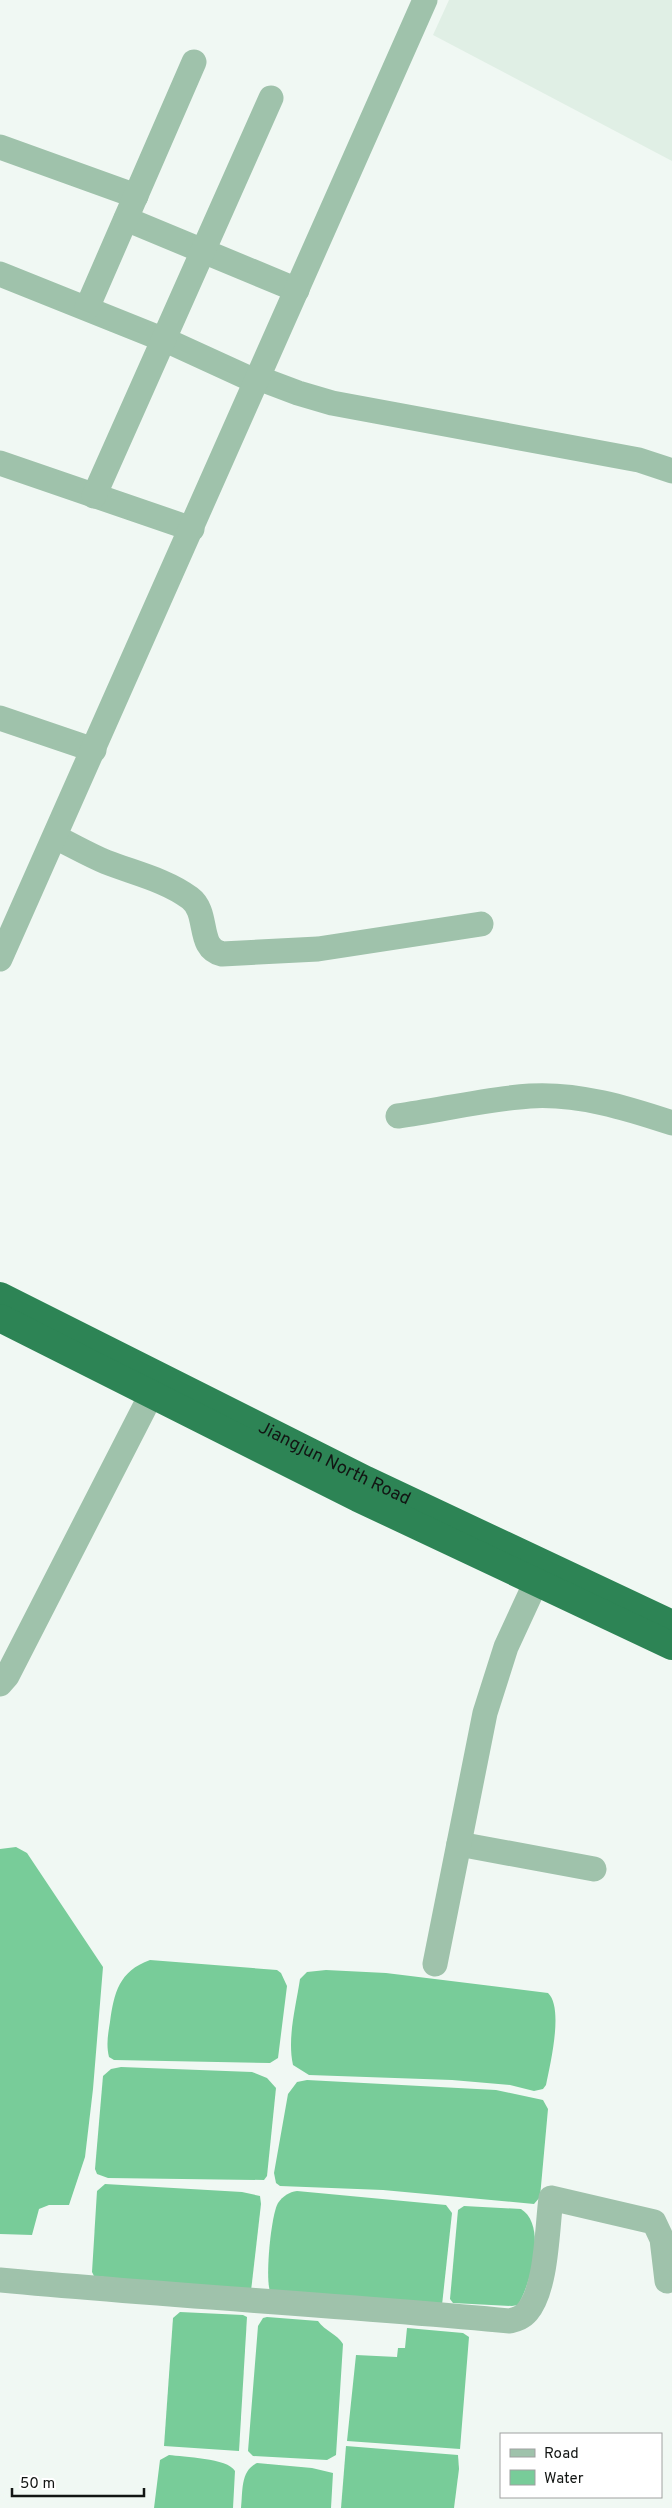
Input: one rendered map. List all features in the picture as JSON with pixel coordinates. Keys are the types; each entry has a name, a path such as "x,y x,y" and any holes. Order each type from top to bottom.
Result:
{"highway":[{"name":"Jiangjun North Road","path":"0,1296 366,1480 672,1624"},
{"name":"Jiangjun North Road","path":"0,1318 358,1498 672,1646"}],"street":[{"path":"0,959 192,530 424,0"},
{"path":"87,308 194,62"},
{"path":"94,496 162,339 271,98"},
{"path":"0,147 136,196"},
{"path":"126,219 297,290"},
{"path":"0,274 87,308 258,380 332,403 639,460 672,471"},
{"path":"0,463 192,530"},
{"path":"0,718 94,750"},
{"path":"55,837 106,862 178,891 191,899 201,913 208,946 214,952 222,954 318,949 482,924"},
{"path":"398,1116 530,1096 557,1097 608,1104 672,1123"},
{"path":"0,1684 8,1676 152,1393"},
{"path":"435,1964 492,1689 506,1647 536,1582"},
{"path":"459,1844 594,1869"},
{"path":"0,2280 120,2291 353,2306 510,2321 517,2319 528,2311 540,2284 551,2198 654,2222 662,2239 667,2282"}],"shaded area":[{"path":"449,0 672,0 672,161 433,35"}],"water":[{"path":"16,1847 27,1853 103,1967 93,2089 85,2157 69,2205 49,2205 39,2209 32,2235 0,2234 0,1849"},
{"path":"150,1960 277,1970 281,1973 287,1986 278,2058 270,2063 114,2060 109,2057 108,2035 116,1993 120,1984 131,1970"},
{"path":"326,1970 386,1973 548,1993 553,2000 555,2023 553,2051 546,2085 543,2089 534,2091 510,2085 452,2080 309,2075 293,2065 291,2044 294,2011 300,1979 307,1972"},
{"path":"121,2067 252,2072 267,2078 276,2088 267,2176 264,2180 108,2178 97,2174 95,2169 103,2076 111,2069"},
{"path":"307,2080 496,2090 543,2100 548,2109 540,2197 534,2204 383,2190 280,2186 276,2183 274,2173 288,2094 297,2082"},
{"path":"105,2184 242,2192 260,2196 261,2204 251,2291 94,2276 92,2272 97,2191"},
{"path":"297,2191 446,2205 452,2213 442,2305 270,2291 268,2261 275,2210 284,2196"},
{"path":"464,2206 521,2209 529,2217 535,2241 534,2255 528,2283 518,2305 453,2303 450,2299 458,2210"},
{"path":"180,2312 243,2315 247,2317 239,2451 164,2446 173,2318"},
{"path":"263,2318 318,2321 343,2344 336,2455 327,2460 253,2456 248,2451 258,2326"},
{"path":"407,2328 463,2333 469,2337 460,2449 347,2441 356,2355 397,2357 398,2348 405,2348"},
{"path":"346,2446 458,2455 459,2469 454,2508 341,2508"},
{"path":"169,2455 215,2461 231,2467 235,2471 233,2508 154,2508 160,2460"},
{"path":"257,2463 312,2468 333,2473 331,2508 241,2508 243,2482 248,2471"}]}
